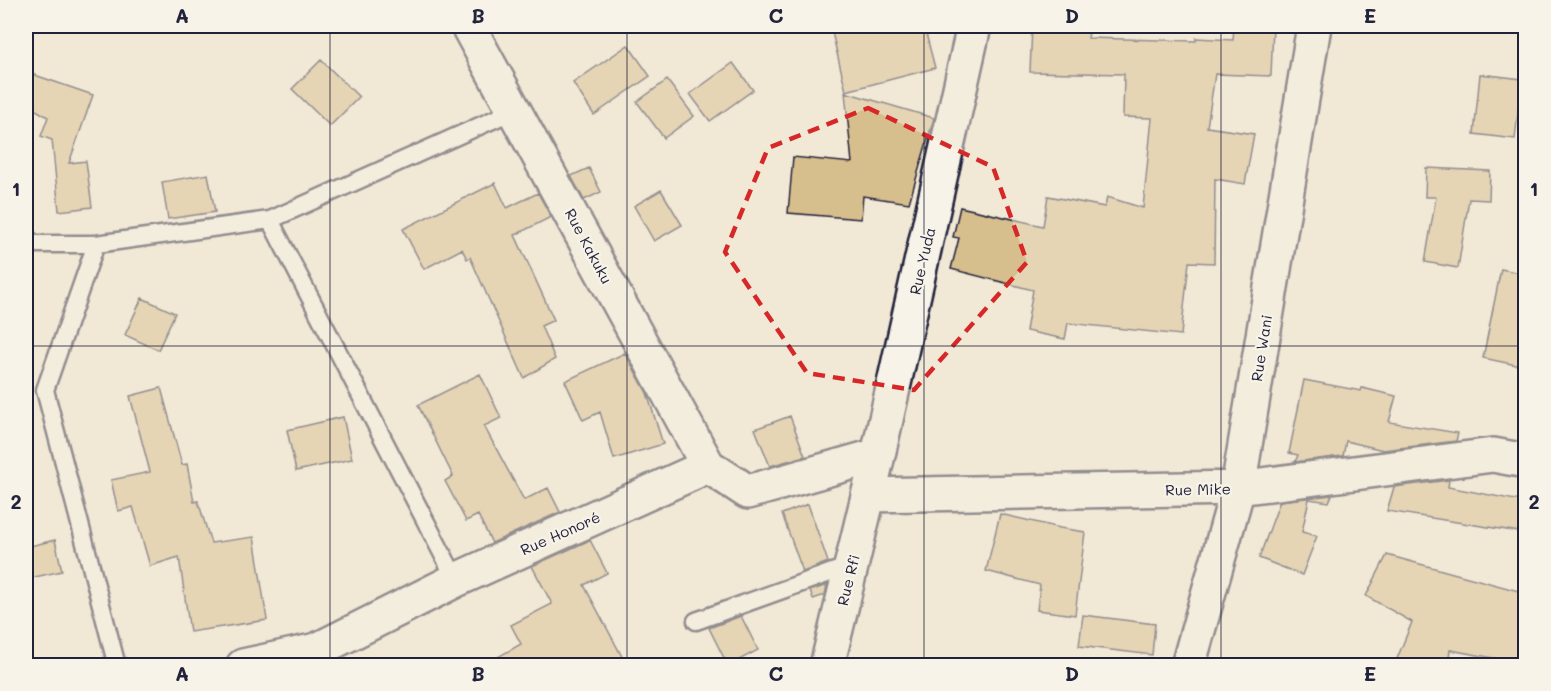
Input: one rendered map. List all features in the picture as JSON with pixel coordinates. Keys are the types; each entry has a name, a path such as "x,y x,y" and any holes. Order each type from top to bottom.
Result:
{"street":[{"name":"Rue Kakuku","path":"468,26 708,466"},
{"name":"Rue Yuda","path":"868,495 974,26"},
{"name":"Rue Wani","path":"1188,666 1238,488 1314,26"},
{"path":"708,466 748,492 878,455"},
{"name":"Rue Mike","path":"868,495 1238,488 1493,455 1526,461"},
{"name":"Rue Honoré","path":"243,666 318,658 456,580 708,466"},
{"name":"Rue Rfi","path":"827,666 868,495"}],"lane":[{"path":"26,237 34,244 96,244 270,220 515,110"},
{"path":"270,220 456,580"},
{"path":"96,244 45,390 117,666"},
{"path":"696,621 852,565"}],"highlighted area":[{"path":"868,108 993,167 1027,262 914,390 807,373 725,252 768,148"}],"building":[{"path":"857,26 924,26 935,68 846,91 832,32"},
{"path":"1032,26 1090,26 1088,38 1196,41 1196,38 1233,40 1234,26 1273,26 1271,76 1215,74 1207,127 1254,134 1245,184 1215,179 1214,263 1189,262 1181,335 1068,323 1065,339 1026,331 1033,290 951,269 959,238 953,237 960,207 1043,226 1048,196 1105,207 1107,197 1143,208 1152,118 1123,117 1124,74 1030,72"},
{"path":"628,45 650,76 594,115 573,83"},
{"path":"321,60 359,97 330,126 292,89"},
{"path":"733,63 753,90 710,121 690,94"},
{"path":"26,72 93,95 69,163 86,161 92,207 59,211 52,140 41,136 48,117 26,104"},
{"path":"1480,74 1522,79 1515,139 1474,134"},
{"path":"667,80 694,116 664,138 637,102"},
{"path":"845,92 934,118 909,203 863,196 861,219 788,213 793,157 852,163"},
{"path":"589,168 601,192 584,200 571,176"},
{"path":"1426,168 1490,171 1489,200 1469,199 1458,268 1425,262 1436,197 1425,197"},
{"path":"208,174 215,212 168,219 162,182"},
{"path":"495,183 507,208 538,193 551,217 515,235 554,320 541,326 555,359 524,378 470,257 467,259 462,249 424,269 403,229"},
{"path":"661,190 682,225 654,241 634,206"},
{"path":"1501,269 1526,274 1526,367 1483,358"},
{"path":"142,298 175,313 158,350 125,335"},
{"path":"625,353 647,393 663,444 614,459 600,412 583,420 565,381"},
{"path":"480,374 501,418 484,426 524,500 548,488 560,512 492,543 478,515 466,521 445,481 453,476 418,405"},
{"path":"1304,380 1361,391 1362,388 1396,396 1389,422 1458,433 1456,441 1383,450 1346,441 1343,456 1295,462 1298,455 1289,453"},
{"path":"161,388 182,465 187,464 194,502 198,501 211,543 254,537 267,620 190,632 179,557 150,566 133,507 118,511 111,480 150,472 130,396"},
{"path":"790,416 805,456 770,466 755,429"},
{"path":"343,417 352,459 296,471 287,430"},
{"path":"1449,480 1448,487 1526,502 1526,533 1387,511 1394,487"},
{"path":"1332,495 1329,502 1309,499 1302,532 1317,536 1302,575 1259,558 1280,501"},
{"path":"808,504 828,562 803,572 782,514"},
{"path":"1000,514 1085,532 1075,615 1037,610 1040,585 986,571"},
{"path":"55,540 62,571 26,579 26,547"},
{"path":"590,540 607,573 584,585 627,666 482,666 521,644 511,625 552,604 532,566"},
{"path":"1387,555 1526,593 1526,664 1450,650 1448,666 1394,666 1412,622 1366,596"},
{"path":"827,585 825,595 813,599 810,591"},
{"path":"1083,615 1155,624 1152,655 1079,646"},
{"path":"741,616 758,650 728,666 709,628"}]}
